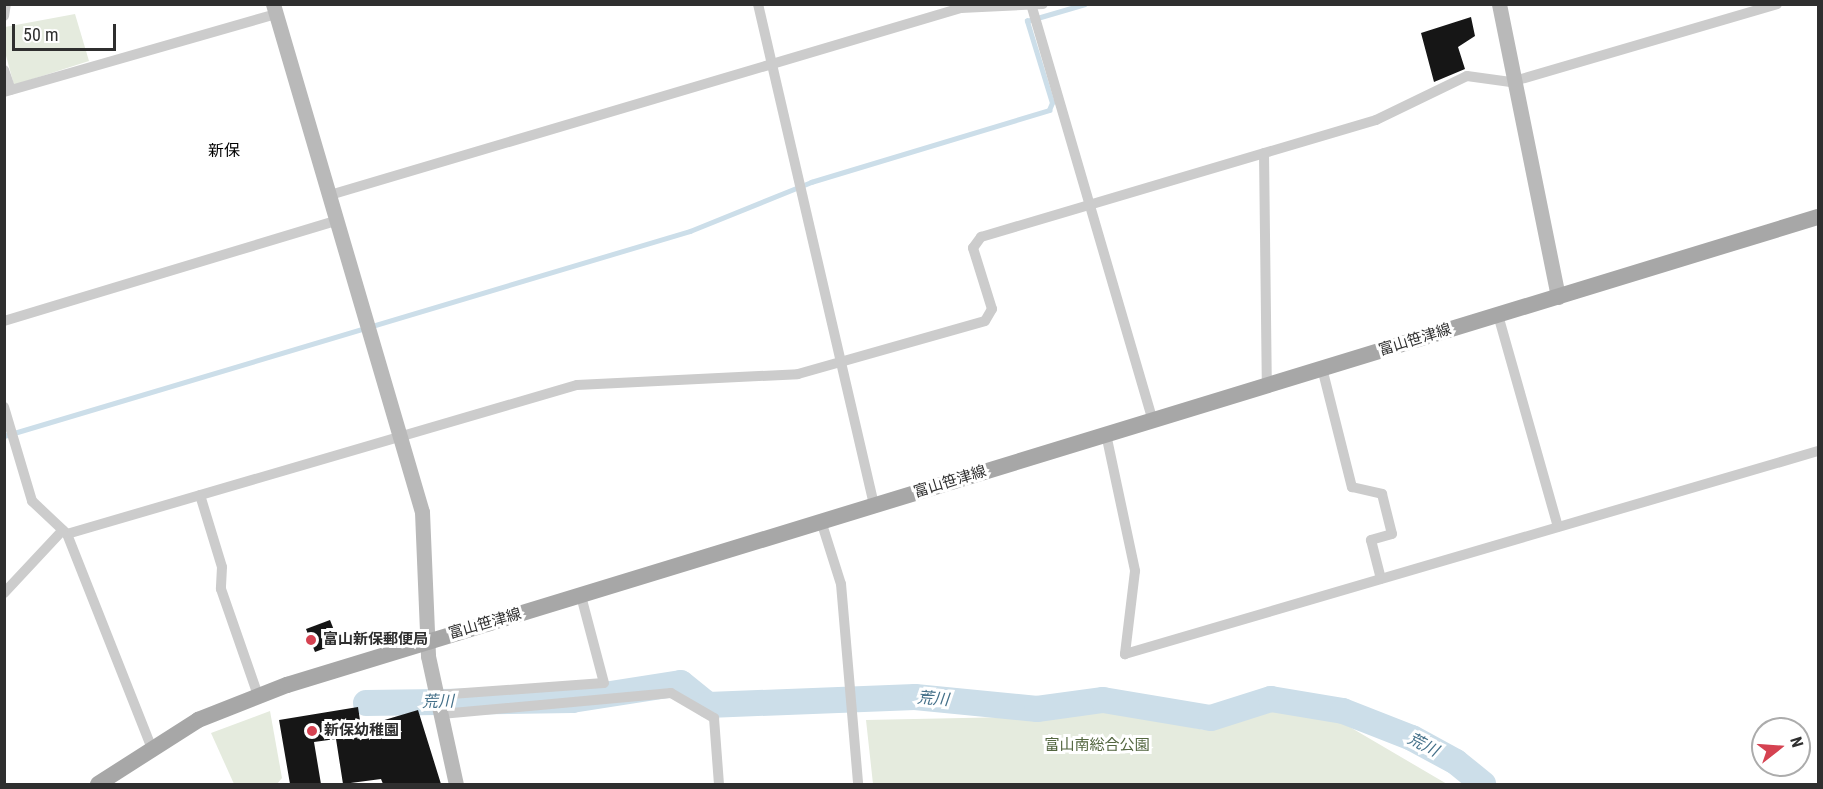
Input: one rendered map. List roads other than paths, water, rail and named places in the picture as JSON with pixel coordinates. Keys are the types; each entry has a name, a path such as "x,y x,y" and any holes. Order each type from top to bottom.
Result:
{"main road":[{"name":"富山笹津線","path":"98,784 151,746 258,695 427,641 581,596 1818,217"}],"street":[{"path":"4,16 6,4"},
{"path":"758,4 775,64 874,505"},
{"path":"1499,4 1511,82 1558,297"},
{"path":"4,593 65,532 577,385 798,374 985,321 992,309 973,248 981,237 1376,120 1467,76 1511,82 1778,4"},
{"path":"330,195 961,8 1035,11 1153,420"},
{"path":"4,70 8,91 275,9 400,436 426,536 427,641 456,784"},
{"path":"1264,153 1268,385"},
{"path":"4,321 338,220"},
{"path":"1498,315 1558,527"},
{"path":"1322,368 1352,487 1382,494 1392,534 1371,540 1381,579"},
{"path":"4,407 32,501 65,532 151,746"},
{"path":"1106,434 1135,572 1125,654 1818,451"},
{"path":"200,495 222,567 221,590 258,695"},
{"path":"821,521 841,584 858,784"},
{"path":"437,695 604,683 581,596"},
{"path":"441,714 671,693 714,718 719,784"}],"waterway":[{"path":"4,436 690,231 811,182 1049,110 1052,103 1027,21 1085,4"},
{"name":"荒川","path":"366,703 572,700 681,683 708,705 915,697 1037,709 1103,700 1211,718 1271,699 1343,711 1412,738 1456,762 1483,784"}],"place":[{"name":"富山新保郵便局","path":"311,640"},
{"name":"新保幼稚園","path":"312,731"}],"district":[{"name":"新保","path":"224,151"}],"park label":[{"name":"富山南総合公園","path":"1097,746"}]}
